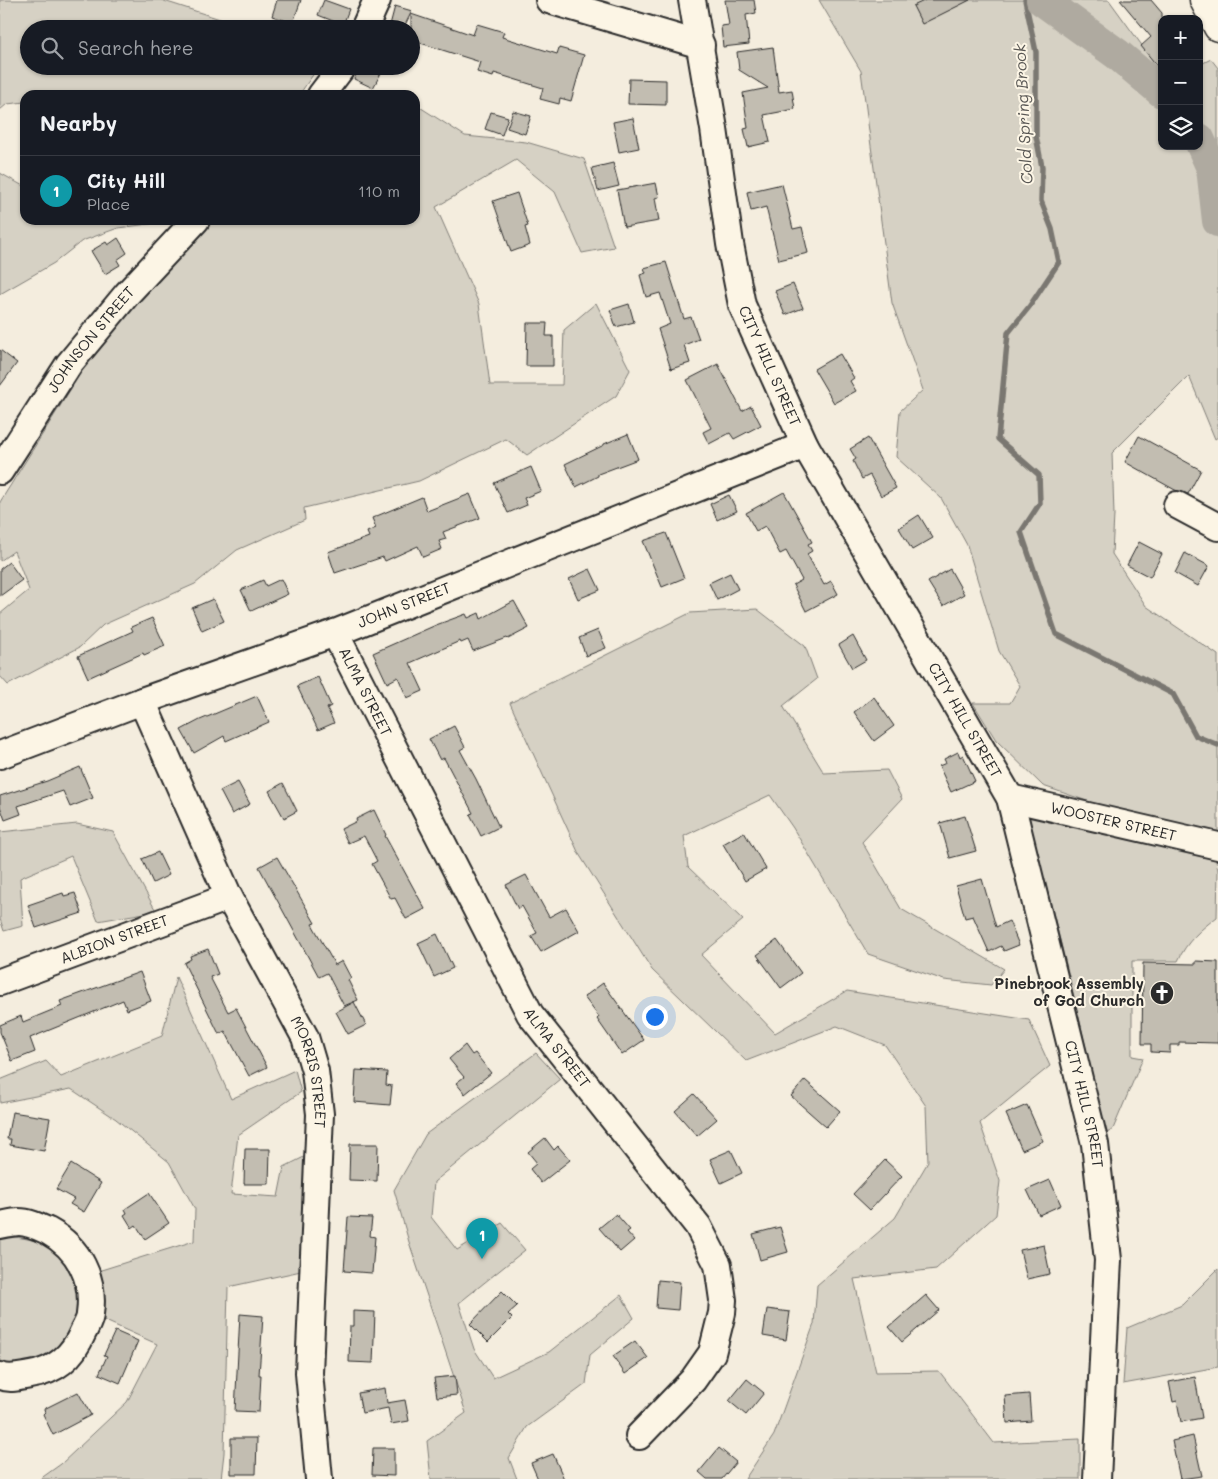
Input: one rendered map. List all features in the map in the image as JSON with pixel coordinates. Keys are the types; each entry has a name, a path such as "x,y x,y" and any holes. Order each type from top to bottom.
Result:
{"main road":[{"path":"1204,0 1218,27"}],"street":[{"path":"368,20 377,0"},
{"path":"549,0 701,45"},
{"name":"CITY HILL STREET","path":"692,0 701,45 730,244 742,305 805,445 1010,798 1095,1144 1108,1260 1097,1479"},
{"path":"325,90 336,75"},
{"name":"JOHNSON STREET","path":"0,471 69,364 127,294 191,225"},
{"name":"JOHN STREET","path":"0,755 142,701 335,634 805,445"},
{"path":"1177,505 1218,527"},
{"name":"ALMA STREET","path":"335,634 530,1014 698,1226 718,1266 723,1300 722,1313 712,1353 693,1380 639,1436"},
{"name":"MORRIS STREET","path":"142,701 229,897 304,1037 315,1071 320,1114 309,1373 319,1479"},
{"name":"WOOSTER STREET","path":"1010,798 1218,846"},
{"name":"ALBION STREET","path":"0,982 229,897"},
{"path":"0,1225 20,1222 37,1226 61,1238 73,1250 87,1274 91,1288 90,1315 77,1347 66,1358 43,1373 8,1379 0,1376"}],"shaded area":[{"path":"0,0 161,0 223,20 20,20 20,75 313,75 302,90 20,90 20,103 7,104 0,110"},
{"path":"819,0 1109,0 1158,67 1158,150 1203,150 1203,63 1211,59 1218,68 1218,437 1215,439 1189,376 1112,453 1114,515 1112,554 1146,606 1218,655 1218,834 1102,806 1043,786 996,740 973,703 1010,703 1020,686 999,651 967,545 941,498 896,457 900,411 923,390 892,303 861,71"},
{"path":"420,107 465,136 526,142 584,159 614,247 582,253 555,192 516,160 436,207 479,304 490,385 562,385 564,330 596,303 630,370 616,396 527,455 506,439 419,481 304,508 305,520 237,550 195,584 103,625 80,647 8,685 0,676 0,614 29,590 14,551 0,561 0,502 97,347 207,225 420,225"},
{"path":"0,173 20,184 20,225 141,225 118,228 82,241 54,263 0,294"},
{"path":"757,609 805,646 817,679 783,706 824,773 887,770 902,799 862,842 901,909 1004,969 991,985 944,980 868,954 793,828 770,795 684,836 688,867 743,920 701,955 775,1033 847,991 1029,1020 1050,1066 980,1123 1000,1181 996,1215 936,1269 854,1279 876,1372 939,1371 994,1443 1080,1439 1080,1479 745,1479 774,1435 814,1324 817,1285 895,1218 928,1162 926,1106 885,1045 837,1026 746,1061 652,970 579,854 510,703 690,613"},
{"path":"1027,815 1215,857 1218,870 1217,917 1194,936 1178,961 1132,961 1132,1056 1143,1058 1113,1129 1109,1132 1105,1133 1068,973"},
{"path":"77,824 113,832 156,911 98,921 71,856 20,878 23,926 4,931 0,919 0,832"},
{"path":"176,977 231,1099 295,1070 301,1092 238,1135 231,1194 278,1197 284,1167 306,1156 301,1271 228,1287 224,1453 221,1479 40,1479 61,1464 127,1402 157,1344 101,1319 98,1271 194,1241 195,1209 169,1162 116,1119 71,1089 0,1103 0,1080 46,1061 61,1077 162,1036"},
{"path":"536,1053 560,1079 434,1182 431,1217 457,1250 502,1223 525,1250 459,1303 474,1349 493,1378 549,1352 621,1295 634,1318 590,1355 586,1384 527,1427 509,1458 517,1479 431,1479 427,1441 466,1413 409,1242 394,1190 426,1134"},
{"path":"7,1236 41,1243 61,1258 74,1280 77,1292 77,1305 71,1330 63,1345 52,1356 38,1363 0,1368 0,1238"},
{"path":"1218,1269 1218,1367 1123,1384 1127,1328 1182,1305"}],"building":[{"path":"277,0 301,0 294,20 284,20 272,16"},
{"path":"324,0 349,9 345,20 330,20 318,15"},
{"path":"725,0 754,0 756,13 746,15 749,44 723,47 721,26 729,25"},
{"path":"926,0 970,0 922,24 913,6"},
{"path":"1120,0 1151,0 1162,13 1162,15 1158,15 1158,67 1141,46 1151,37"},
{"path":"395,6 412,11 408,20 391,20"},
{"path":"411,14 473,35 477,24 504,32 502,37 557,54 559,48 584,55 571,101 560,98 559,104 540,99 543,88 494,73 493,77 477,72 480,62 420,43 420,20 411,20"},
{"path":"773,47 779,92 792,90 795,109 764,115 770,142 748,147 744,129 748,128 743,93 768,88 739,70 737,52"},
{"path":"356,75 380,75 373,88 354,79"},
{"path":"629,79 666,80 666,105 628,104"},
{"path":"513,111 531,116 525,134 507,128"},
{"path":"491,112 508,117 502,135 485,129"},
{"path":"633,118 639,148 619,152 613,122"},
{"path":"613,163 619,186 598,191 592,168"},
{"path":"656,183 659,197 655,198 659,221 624,227 617,190"},
{"path":"782,184 793,229 802,227 808,253 779,260 766,207 751,211 747,192"},
{"path":"517,193 528,226 525,227 530,245 511,252 493,201"},
{"path":"118,238 127,253 117,260 120,265 105,274 91,251 106,242 108,245"},
{"path":"666,262 684,319 691,317 699,339 684,345 690,363 671,369 658,329 670,324 660,293 646,297 640,275 646,273 644,268"},
{"path":"793,284 803,308 785,315 775,291"},
{"path":"629,304 634,322 616,327 610,310"},
{"path":"527,323 547,323 546,336 553,336 553,366 526,366"},
{"path":"0,350 17,363 0,386"},
{"path":"840,354 854,378 850,381 856,391 834,403 814,369"},
{"path":"718,364 742,411 751,406 761,425 734,439 730,433 709,444 703,432 711,428 687,380"},
{"path":"628,434 638,459 598,474 598,476 576,487 565,464"},
{"path":"1139,436 1201,470 1188,494 1175,490 1125,462"},
{"path":"868,438 896,488 881,496 870,475 862,479 853,461 856,459 850,449"},
{"path":"531,467 541,491 524,498 527,505 508,513 494,483"},
{"path":"784,492 812,542 808,544 812,551 807,554 824,585 831,581 838,594 806,611 793,585 802,580 786,551 780,554 765,526 756,531 746,513"},
{"path":"470,494 480,518 443,532 446,539 439,541 442,549 423,557 418,546 385,561 383,557 335,573 328,552 369,537 367,532 376,528 372,518 422,497 427,511"},
{"path":"729,495 737,511 717,520 710,504"},
{"path":"919,515 933,538 912,550 899,528"},
{"path":"666,533 684,578 662,587 643,541"},
{"path":"1139,542 1162,554 1150,577 1127,565"},
{"path":"1185,553 1209,566 1198,586 1175,573"},
{"path":"9,562 22,580 0,596 0,569"},
{"path":"590,569 600,590 578,599 569,579"},
{"path":"950,569 964,594 943,606 928,582"},
{"path":"730,573 738,589 717,600 709,583"},
{"path":"281,579 288,594 251,611 241,590 263,580 266,586"},
{"path":"213,599 224,621 202,631 192,608"},
{"path":"514,601 529,628 508,639 473,651 468,640 461,643 460,641 410,663 423,691 407,698 398,677 387,683 373,653 466,614 468,618 479,613 481,619"},
{"path":"152,618 165,646 144,655 143,653 88,678 78,656 133,631 131,627"},
{"path":"598,630 606,648 586,656 579,638"},
{"path":"853,636 866,660 852,668 839,645"},
{"path":"318,677 331,706 327,708 334,723 318,730 297,686"},
{"path":"257,696 269,722 226,741 224,736 194,753 181,730"},
{"path":"874,697 894,726 874,741 854,712"},
{"path":"454,726 465,747 460,750 499,827 481,836 470,814 473,813 444,758 440,760 429,739"},
{"path":"958,752 960,757 963,755 975,781 951,792 939,766 946,763 944,759"},
{"path":"80,767 93,798 70,807 63,791 18,806 21,814 5,820 0,806 0,796 47,781"},
{"path":"238,782 250,804 232,814 220,791"},
{"path":"283,783 297,811 284,818 269,791"},
{"path":"374,810 385,836 425,909 406,919 395,898 391,899 372,864 377,861 364,836 348,843 341,829"},
{"path":"965,816 976,851 950,858 940,823"},
{"path":"744,832 766,869 745,881 723,844"},
{"path":"158,852 169,875 153,883 142,859"},
{"path":"277,857 315,923 312,924 335,965 342,961 351,978 348,980 358,1000 344,1006 327,973 319,977 259,867"},
{"path":"526,875 549,917 566,908 579,931 541,952 531,936 537,933 522,906 518,909 506,885"},
{"path":"982,879 996,927 1009,921 1019,945 1004,951 1001,946 989,952 973,916 965,918 956,886"},
{"path":"63,893 64,896 75,893 82,913 36,928 28,905"},
{"path":"437,934 453,968 434,977 418,943"},
{"path":"777,940 801,973 781,988 757,955"},
{"path":"208,949 218,974 210,977 228,1012 236,1008 267,1067 249,1076 225,1031 219,1034 184,963 191,959 190,956"},
{"name":"Pinebrook Assembly of God Church","path":"1196,961 1218,962 1218,1043 1179,1042 1179,1045 1170,1045 1170,1053 1151,1052 1151,1044 1142,1044 1143,963 1196,964"},
{"path":"140,972 151,1001 127,1010 123,1000 30,1038 35,1052 12,1061 0,1032 0,1025 21,1016 23,1022 62,1006 60,1001"},
{"path":"603,983 644,1040 622,1055 597,1019 599,1017 584,997"},
{"path":"354,1002 366,1025 348,1034 336,1012"},
{"path":"465,1045 472,1055 475,1053 491,1073 465,1094 456,1083 464,1077 449,1059"},
{"path":"356,1070 387,1072 386,1085 392,1086 390,1105 354,1102"},
{"path":"805,1080 840,1111 826,1127 791,1096"},
{"path":"694,1094 717,1119 697,1136 675,1111"},
{"path":"1027,1105 1043,1141 1022,1150 1006,1114"},
{"path":"12,1112 50,1118 44,1151 10,1145 11,1139 7,1139"},
{"path":"545,1138 554,1150 558,1146 570,1160 541,1183 530,1169 537,1163 528,1152"},
{"path":"350,1144 378,1144 377,1181 349,1180"},
{"path":"245,1149 270,1149 269,1184 244,1184"},
{"path":"731,1150 742,1173 721,1183 710,1159"},
{"path":"885,1160 902,1176 870,1210 853,1194"},
{"path":"71,1164 101,1183 84,1212 70,1204 74,1199 56,1189"},
{"path":"1050,1180 1061,1205 1039,1215 1027,1190"},
{"path":"149,1193 169,1223 145,1239 136,1225 132,1228 124,1215 127,1213 125,1209"},
{"path":"616,1214 630,1230 627,1232 634,1240 620,1252 599,1228"},
{"path":"348,1217 372,1218 370,1236 375,1237 372,1273 344,1271"},
{"path":"780,1227 788,1252 760,1260 753,1234"},
{"path":"1044,1245 1050,1274 1027,1279 1020,1250"},
{"path":"658,1280 680,1282 678,1310 656,1308"},
{"path":"502,1291 517,1306 508,1314 512,1318 488,1342 470,1324"},
{"path":"926,1295 939,1310 902,1342 889,1327"},
{"path":"767,1309 790,1312 786,1340 763,1336"},
{"path":"353,1311 375,1312 373,1363 349,1362 350,1326 353,1326"},
{"path":"240,1314 263,1316 259,1375 261,1375 259,1412 235,1411"},
{"path":"115,1331 138,1341 120,1383 99,1374 107,1356 104,1355"},
{"path":"635,1341 648,1358 625,1374 613,1356"},
{"path":"455,1376 457,1395 437,1397 434,1378"},
{"path":"1195,1377 1202,1418 1181,1422 1177,1401 1173,1402 1169,1382"},
{"path":"747,1379 764,1393 746,1415 729,1401"},
{"path":"385,1388 387,1403 405,1400 409,1421 391,1424 388,1408 362,1413 358,1393"},
{"path":"78,1392 91,1415 53,1435 43,1414 45,1412 44,1409"},
{"path":"1029,1394 1031,1421 1007,1423 1005,1396"},
{"path":"1193,1436 1202,1476 1180,1479 1172,1441"},
{"path":"231,1438 257,1438 256,1474 231,1474"},
{"path":"373,1448 394,1448 394,1476 372,1475"},
{"path":"719,1448 736,1462 722,1479 707,1479 699,1472"},
{"path":"553,1454 564,1479 538,1479 531,1463"}],"waterway":[{"name":"Cold Spring Brook","path":"1025,0 1036,52 1036,136 1042,167 1041,201 1052,229 1059,262 1029,307 1008,333 998,439 1039,475 1040,503 1021,532 1056,634 1173,694 1196,736 1218,745"},
{"path":"1042,0 1117,54 1158,89"},
{"path":"1203,148 1212,168 1218,221"}],"place":[{"name":"Pinebrook Assembly of God Church","path":"1162,993"},
{"name":"City Hill","path":"482,1259"}]}
